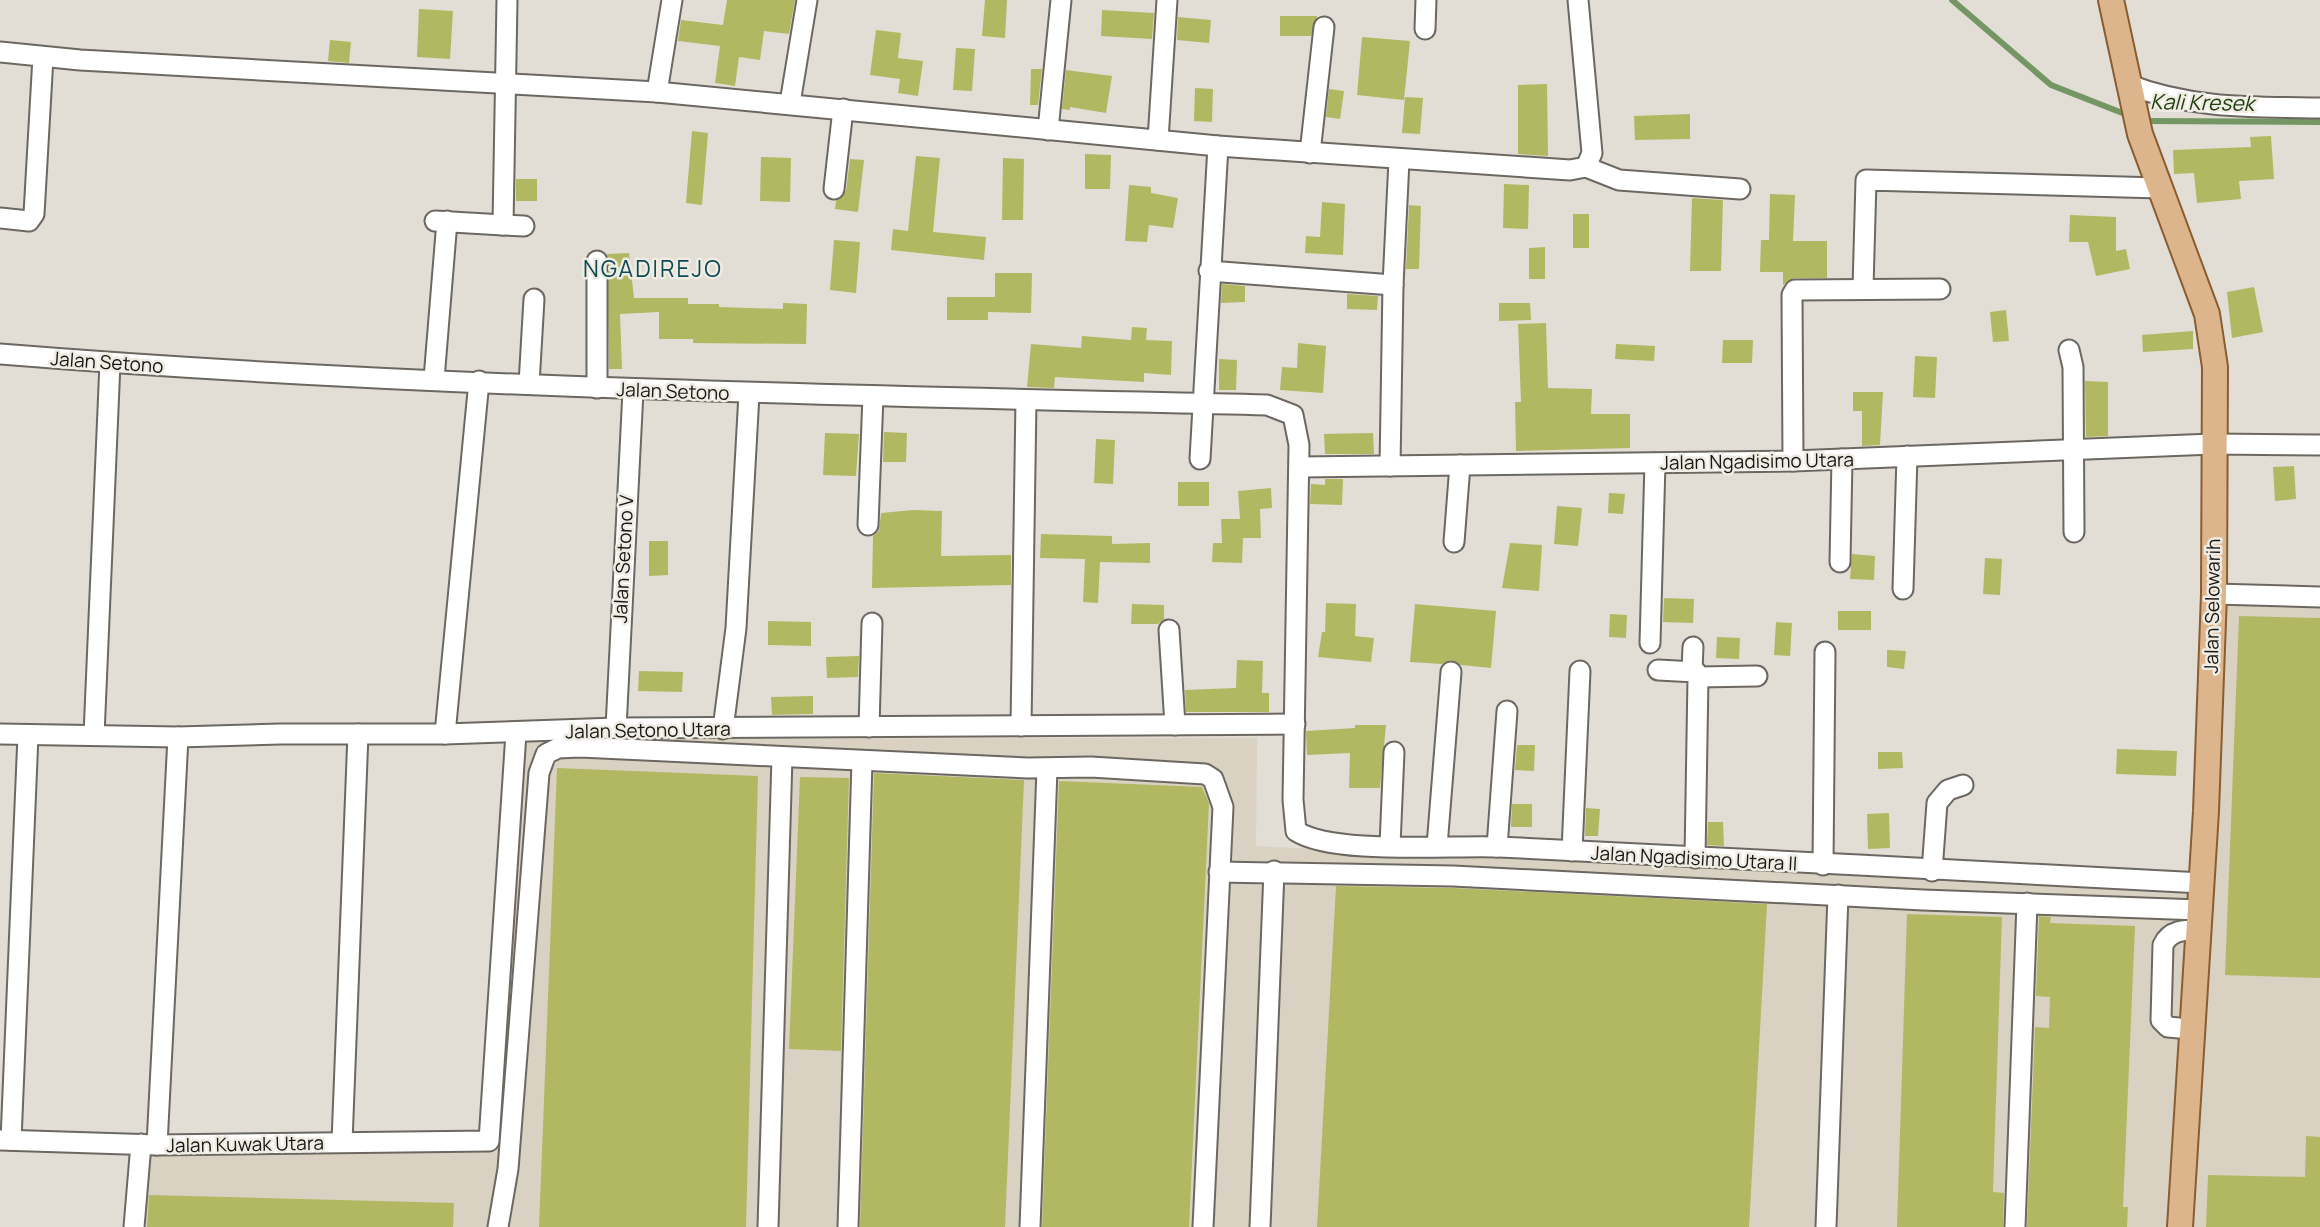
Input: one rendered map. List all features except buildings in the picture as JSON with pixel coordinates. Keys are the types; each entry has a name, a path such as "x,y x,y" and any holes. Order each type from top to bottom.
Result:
{"main road":[{"name":"Jalan Selowarih","path":"2111,0 2140,134 2200,290 2213,341 2214,594 2202,883 2180,1227"}],"street":[{"path":"503,225 507,0"},
{"path":"657,92 673,0"},
{"path":"790,103 807,0"},
{"path":"1048,130 1061,0"},
{"path":"1158,140 1167,0"},
{"path":"1425,29 1426,0"},
{"path":"1578,0 1592,153 1586,167"},
{"path":"1310,153 1324,27"},
{"path":"0,52 43,57 657,92 1219,146 1570,170 1586,167 1619,180 1740,189"},
{"path":"0,218 29,221 34,215 43,57"},
{"path":"2129,89 2160,97 2227,107 2320,108"},
{"path":"834,189 843,108"},
{"path":"1200,459 1205,403 1209,271 1219,146"},
{"path":"1391,466 1393,285 1399,160"},
{"path":"1863,288 1866,180 2160,188"},
{"path":"434,379 441,221 524,226"},
{"path":"597,261 597,388"},
{"path":"1209,271 1393,285"},
{"path":"1793,461 1792,295 1800,288 1940,289"},
{"path":"529,384 534,299"},
{"path":"2070,350 2073,367 2074,532"},
{"name":"Jalan Setono","path":"0,354 110,363 633,391 1267,405 1293,415 1298,435 1300,467"},
{"path":"94,735 110,363"},
{"path":"445,734 479,381"},
{"name":"Jalan Setono V","path":"616,728 633,391"},
{"path":"723,729 737,615 749,394"},
{"path":"867,525 873,396"},
{"path":"1021,726 1026,400"},
{"name":"Jalan Ngadisimo Utara","path":"1300,467 1793,461 2213,444 2320,446"},
{"path":"1903,589 1907,456"},
{"path":"1840,562 1842,459"},
{"path":"1650,643 1655,463"},
{"path":"1454,542 1460,465"},
{"path":"1295,724 1300,467"},
{"path":"2214,594 2320,597"},
{"path":"869,727 872,623"},
{"path":"1169,630 1175,725"},
{"path":"1693,647 1695,858"},
{"path":"1823,865 1825,652"},
{"path":"1658,670 1757,676"},
{"path":"1572,851 1580,671"},
{"path":"1437,846 1451,672"},
{"path":"1497,847 1507,711"},
{"name":"Jalan Setono Utara","path":"0,734 178,737 516,733 616,728 1295,724"},
{"name":"Jalan Ngadisimo Utara II","path":"1295,724 1293,800 1296,831 1310,840 1338,845 1497,847 2202,883"},
{"name":"Jalan Kuwak Utara","path":"6,1140 149,1144 489,1141 516,733"},
{"path":"342,1142 358,734"},
{"path":"6,1140 28,735"},
{"path":"134,1227 149,1144 178,737"},
{"path":"498,1227 508,1169 539,773 546,754 558,748 580,747 1047,769 1091,768 1205,774 1213,779 1223,807 1203,1227"},
{"path":"1390,845 1394,752"},
{"path":"768,1227 782,757"},
{"path":"848,1227 862,761"},
{"path":"1030,1227 1047,769"},
{"path":"1932,871 1937,803 1948,790 1963,785"},
{"path":"1260,1227 1274,871"},
{"path":"1219,872 1453,876 2027,903 2200,920"},
{"path":"1826,1227 1838,895"},
{"path":"2015,1227 2027,903"},
{"path":"2179,1028 2168,1027 2161,1020 2163,945 2166,938 2200,920"}],"shaded area":[{"path":"2214,592 2320,596 2320,1227 142,1227 147,1154 497,1148 526,739 1257,738 1256,846 2208,893"}],"waterway":[{"name":"Kali Kresek","path":"1952,0 2051,85 2130,116"},
{"name":"Kali Kresek","path":"2144,121 2320,122"}],"district":[{"name":"NGADIREJO","path":"653,269"}]}
